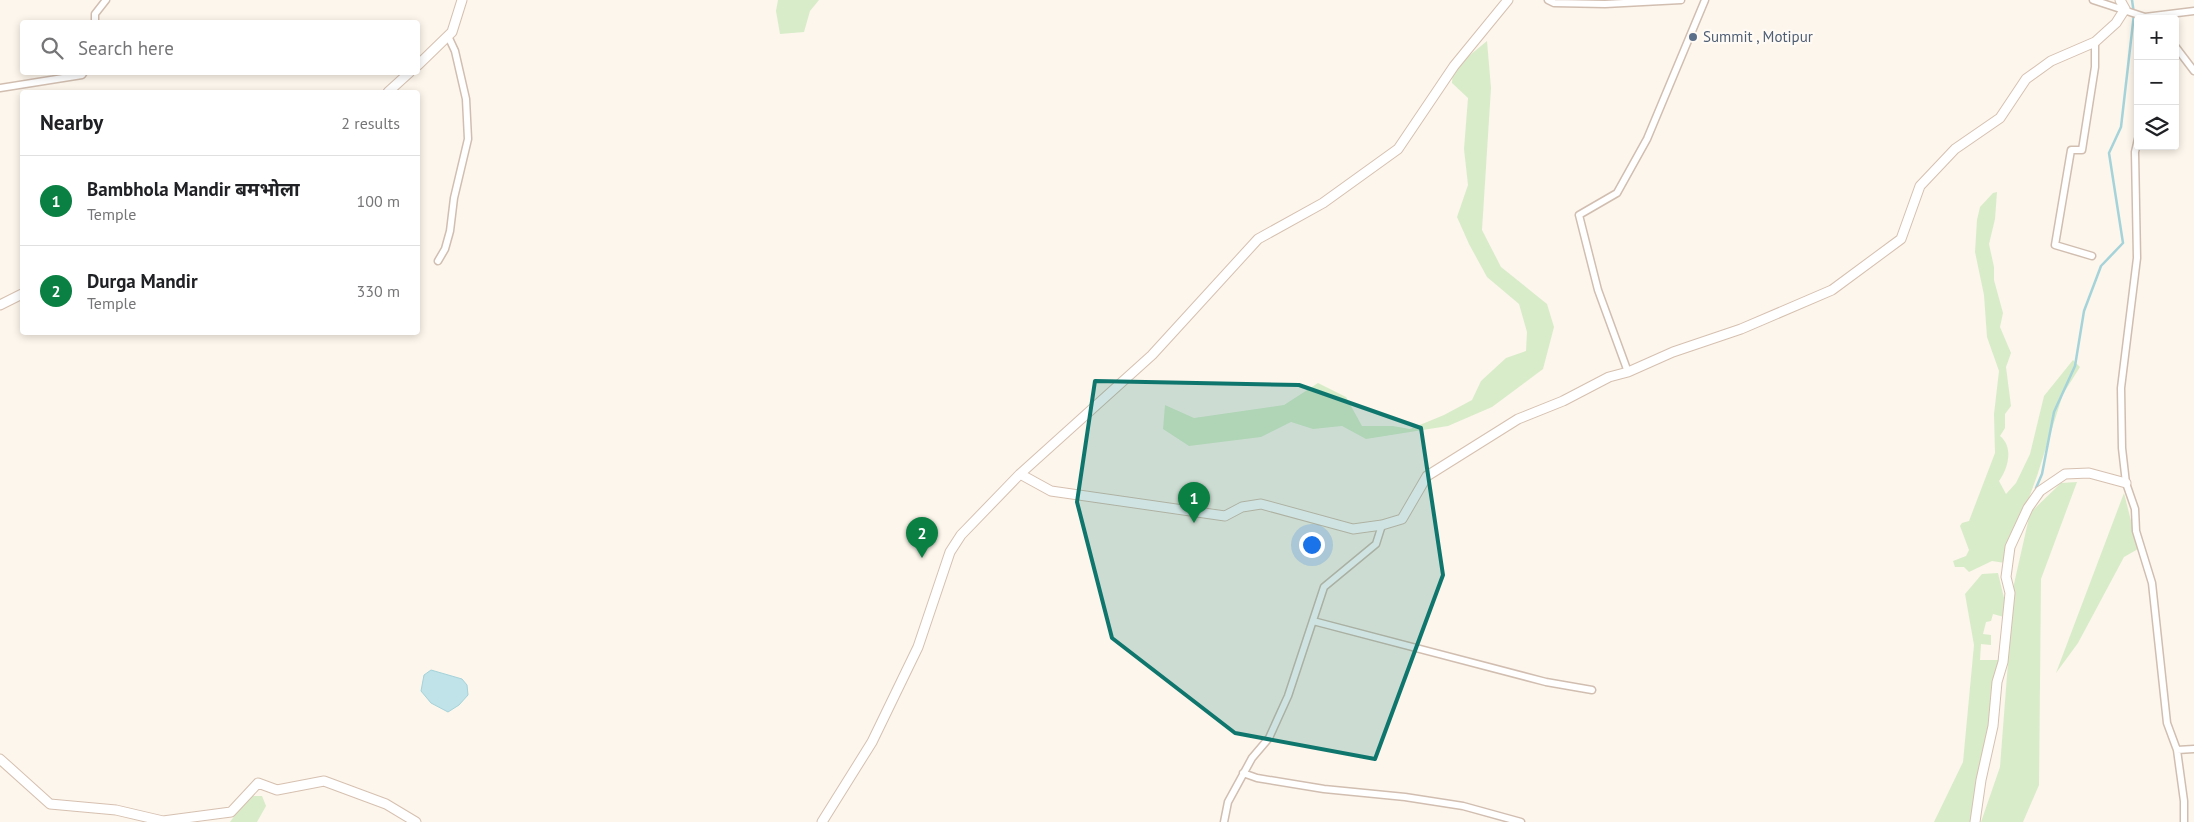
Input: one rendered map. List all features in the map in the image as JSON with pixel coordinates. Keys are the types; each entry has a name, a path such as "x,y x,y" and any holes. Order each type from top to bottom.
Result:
{"street":[{"path":"95,20 96,14 106,0"},
{"path":"420,63 452,32 462,0"},
{"path":"822,822 872,742 918,647 950,552 961,535 1020,474 1152,354 1258,239 1323,203 1398,149 1454,66 1508,0"},
{"path":"1548,0 1554,3 1605,4 1681,0"},
{"path":"1628,372 1598,290 1579,215 1617,193 1647,139 1705,0"},
{"path":"2093,0 2138,15"},
{"path":"2120,0 2131,12"},
{"path":"2166,15 2194,11"},
{"path":"1020,474 1052,491 1224,516 1242,507 1261,504 1353,529 1382,525 1402,518 1427,476 1518,419 1563,401 1609,377 1628,372 1673,352 1741,330 1832,290 1901,239 1920,186 1955,149 2000,118 2026,79 2051,61 2095,42 2131,12"},
{"path":"438,261 446,248 454,198 468,139 466,99 452,43 448,36"},
{"path":"2092,256 2055,245 2071,150 2082,150 2095,67 2095,42"},
{"path":"2179,51 2194,71"},
{"path":"0,88 82,75"},
{"path":"390,90 407,75"},
{"path":"2135,150 2137,258 2121,388 2122,448 2126,483 2135,509 2136,531 2152,583 2167,723 2177,750 2184,802 2184,822"},
{"path":"0,306 20,295"},
{"path":"1975,822 1981,780 1993,726 1997,682 2003,662 2010,593 2006,577 2010,547 2028,508 2040,491 2066,474 2089,473 2126,483"},
{"path":"1224,822 1228,802 1252,758 1269,738 1288,696 1324,587 1376,544 1382,525"},
{"path":"1314,621 1546,682 1592,690"},
{"path":"2177,750 2194,749"},
{"path":"0,759 50,804 116,810 163,821 231,812 258,783 277,790 324,780 386,804 416,822"},
{"path":"1244,773 1257,778 1324,789 1405,797 1463,806 1521,822"}],"highlighted area":[{"path":"1095,381 1299,385 1421,428 1443,575 1375,759 1235,733 1112,638 1077,502"}],"green space":[{"path":"778,0 819,0 810,11 804,32 780,34 776,11"},
{"path":"1487,41 1491,88 1482,230 1501,267 1547,304 1554,327 1543,369 1492,407 1448,426 1366,439 1342,426 1313,429 1291,422 1261,437 1189,446 1163,429 1165,405 1194,418 1284,405 1318,383 1346,397 1362,426 1393,426 1410,429 1444,415 1472,400 1481,381 1506,358 1526,351 1527,332 1519,304 1487,277 1457,217 1468,185 1464,149 1468,98 1452,83 1453,69"},
{"path":"1997,192 1995,219 1989,244 1994,267 1994,280 2003,313 2000,327 2011,353 2006,367 2011,406 2005,414 2005,428 2000,436 2007,446 2008,452 2007,464 1999,481 2006,494 2016,483 2030,454 2044,396 2073,360 2080,367 2063,394 2037,476 2005,563 1992,561 1969,572 1964,567 1955,567 1953,561 1966,556 1969,550 1960,526 1962,523 1969,521 1995,453 1994,414 1999,371 1987,337 1984,295 1975,252 1977,220 1980,207 1993,193"},
{"path":"2077,482 2041,579 2039,785 2023,822 1981,822 2000,767 2014,584 2030,513 2061,483"},
{"path":"2124,493 2138,549 2124,557 2078,643 2056,673"},
{"path":"1998,573 2005,602 2004,617 1993,614 1991,621 1986,622 1983,634 1991,635 1991,645 1981,644 1980,660 2000,660 1971,822 1934,822 1963,762 1974,645 1965,594 1982,574"},
{"path":"249,796 262,796 266,806 257,822 230,822"}],"water":[{"path":"431,670 462,679 467,685 468,695 459,705 448,712 431,703 421,691 424,675"}],"waterway":[{"path":"2036,488 2042,474 2054,412 2075,366 2084,311 2101,266 2123,243 2109,153 2121,127 2134,14 2132,0"}],"place":[{"name":"Summit , Motipur","path":"1693,37"},
{"name":"Bambhola Mandir बमभोला","path":"1194,523"},
{"name":"Durga Mandir","path":"922,558"}]}
